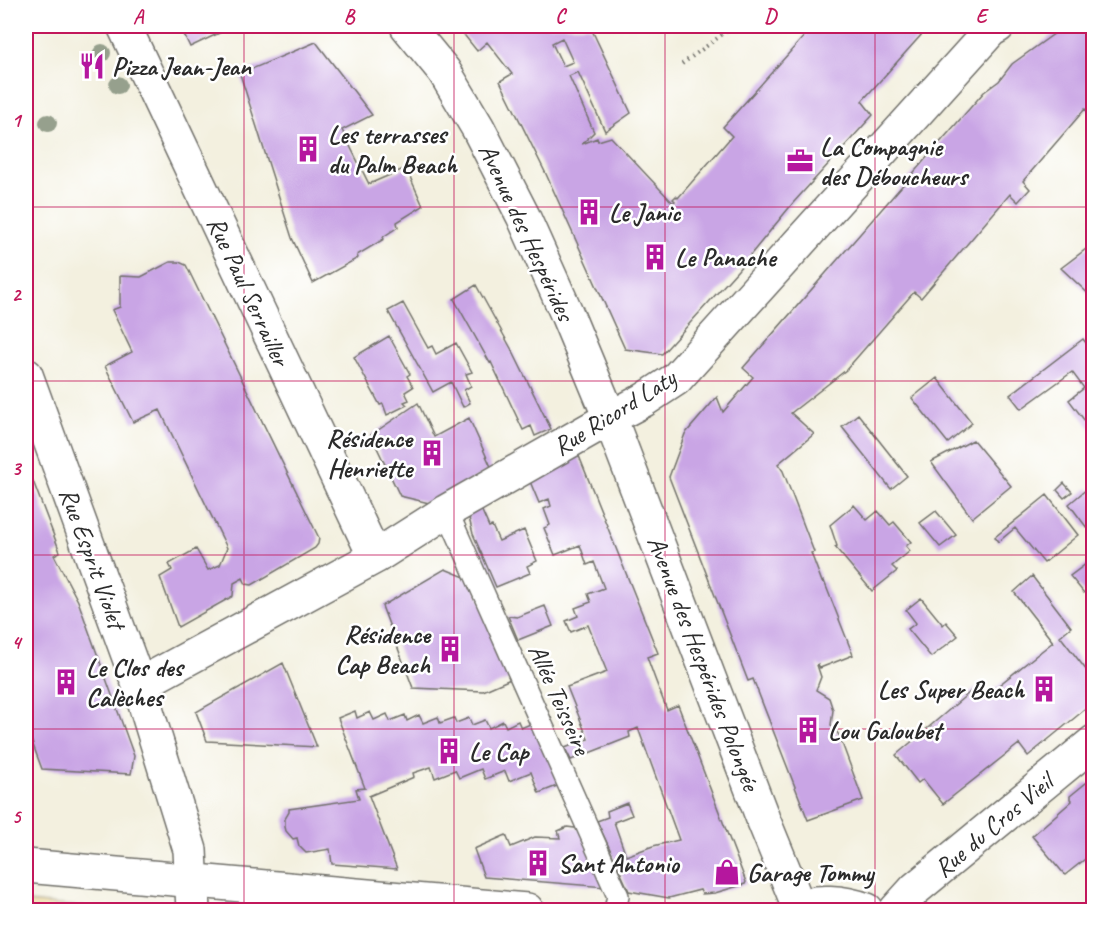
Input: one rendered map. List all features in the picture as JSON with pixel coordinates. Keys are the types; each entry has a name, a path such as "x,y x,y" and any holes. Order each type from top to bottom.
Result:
{"street":[{"name":"Rue Paul Serrailler","path":"124,26 375,557"},
{"name":"Avenue des Hespérides","path":"407,26 444,71 488,147 523,216 610,418"},
{"name":"Rue Ricord Laty","path":"139,685 375,557 447,511 644,400 676,379 983,39 998,26"},
{"name":"Rue Esprit Violet","path":"26,375 139,685 190,850 193,896"},
{"name":"Avenue des Hespérides Polongée","path":"610,418 796,909"},
{"name":"Rue du Cros Vieil","path":"896,910 915,889 1094,742"},
{"path":"26,866 193,896 526,910"},
{"path":"796,909 815,903 830,903 867,910"}],"lane":[{"name":"Allée Teisseire","path":"447,511 618,896 615,910"}],"path":[{"path":"592,30 601,26"},
{"path":"682,64 734,26"}],"sand":[{"path":"26,902 114,910 26,910"}],"building":[{"path":"180,26 234,26 190,47"},
{"path":"457,26 590,26 631,113 605,131 578,72 569,76 594,132 582,144 597,138 598,141 611,137 673,203 675,201 673,199 676,196 678,198 732,136 723,127 807,33 802,26 930,26 922,32 862,101 873,115 662,354 625,349 546,174 500,81 512,74 487,42 477,51","holes":["562,38 573,62 563,66 552,43"]},
{"path":"1065,26 1094,26 1094,114 1085,109 1023,181 1030,189 1018,202 1010,194 921,298 914,292 846,370 791,413 814,434 778,464 783,471 814,552 811,553 822,582 824,581 853,655 820,668 818,664 821,677 816,690 829,698 833,710 831,725 839,735 863,800 808,820 753,679 748,681 669,477 685,434 717,397 723,412 753,377 743,368 984,92 999,81 1012,64"},
{"name":"Les terrasses du Palm Beach","path":"316,42 372,115 342,130 369,184 406,168 423,206 397,222 398,227 383,237 384,239 357,255 358,258 313,283 292,238 240,74"},
{"path":"1094,243 1094,299 1061,268"},
{"path":"170,262 186,265 319,538 315,548 252,585 246,584 243,578 234,583 233,596 178,627 160,577 172,570 169,564 196,549 208,570 220,565 227,548 160,410 133,422 105,366 132,352 112,310 120,307 120,276 141,277"},
{"path":"476,285 513,352 551,429 535,436 531,426 523,430 491,362 454,299"},
{"path":"403,303 428,348 432,346 436,354 456,343 472,372 466,374 471,386 464,390 470,403 463,407 451,382 433,392 388,311"},
{"path":"389,336 410,374 407,376 413,387 405,392 409,400 404,402 407,405 387,415 383,404 380,405 354,357"},
{"path":"1083,339 1094,353 1094,427 1091,429 1069,400 1084,388 1072,372 1021,409 1010,395"},
{"path":"937,378 972,423 948,443 912,398"},
{"name":"Résidence Henriette","path":"418,403 434,437 469,418 492,469 429,503 400,496 371,435"},
{"path":"858,414 907,476 891,489 842,427"},
{"path":"973,440 1011,486 972,518 931,462"},
{"path":"577,451 658,653 647,657 667,710 678,705 745,884 715,893 702,894 700,890 669,898 629,891 597,821 608,817 607,811 627,803 632,815 614,822 626,856 679,840 638,728 629,732 630,737 571,760 565,748 588,739 567,687 607,672 588,625 571,632 566,621 578,616 575,608 591,602 588,594 604,588 594,562 587,565 580,545 555,555 544,528 550,525 544,509 551,506 549,499 539,503 529,479"},
{"name":"Le Clos des Calèches","path":"33,481 60,552 54,555 78,601 134,756 131,774 42,769 26,726 26,500 29,499 26,485"},
{"path":"1064,483 1072,492 1064,498 1057,490"},
{"path":"1088,488 1094,495 1094,523 1087,528 1069,504"},
{"path":"1047,495 1078,535 1044,563 1015,528 998,542 995,537"},
{"path":"478,502 489,527 492,526 499,541 524,530 537,561 527,566 530,573 496,587 473,534 468,514"},
{"path":"854,505 867,520 878,511 890,525 894,522 911,542 906,546 910,551 892,566 897,571 872,591 835,547 837,546 830,525"},
{"path":"936,511 956,535 940,547 920,523"},
{"path":"1094,558 1094,591 1091,588 1084,593 1070,576"},
{"name":"Résidence Cap Beach","path":"445,569 472,580 515,677 483,691 413,688 382,606"},
{"path":"1032,576 1071,627 1060,636 1094,680 1094,702 1028,756 1019,744 943,804 923,779 918,783 896,755 976,687 984,697 1053,642 1014,592"},
{"path":"921,598 943,625 946,622 958,636 931,657 908,629 916,623 906,610"},
{"path":"545,606 553,626 518,640 508,616 517,617"},
{"path":"283,663 317,747 207,741 196,712"},
{"name":"Le Cap","path":"355,711 357,718 370,712 374,720 387,714 390,721 405,715 407,721 419,715 423,723 438,717 440,723 454,718 456,723 469,718 472,725 485,720 489,728 503,721 506,727 518,721 521,728 535,722 562,784 539,793 531,772 509,781 505,771 485,779 481,769 459,778 455,770 435,778 431,767 413,773 414,777 369,796 397,869 332,864 330,849 306,853 299,846 297,838 293,839 286,831 285,819 289,809 359,799 356,789 365,788 338,718"},
{"path":"1086,783 1094,789 1094,852 1065,875 1032,836 1072,801 1070,796"},
{"name":"Sant Antonio","path":"567,827 582,829 605,887 484,877 474,849 506,835 511,847 535,837 560,838 558,831"}],"place":[{"name":"Pizza Jean-Jean","path":"92,66"},
{"name":"Les terrasses du Palm Beach","path":"308,149"},
{"name":"La Compagnie des Déboucheurs","path":"800,161"},
{"name":"Le Janic","path":"589,212"},
{"name":"Le Panache","path":"655,257"},
{"name":"Résidence Henriette","path":"432,453"},
{"name":"Résidence Cap Beach","path":"450,649"},
{"name":"Le Clos des Calèches","path":"66,682"},
{"name":"Les Super Beach","path":"1044,689"},
{"name":"Lou Galoubet","path":"808,730"},
{"name":"Le Cap","path":"449,751"},
{"name":"Sant Antonio","path":"538,863"},
{"name":"Garage Tommy","path":"727,872"}]}
